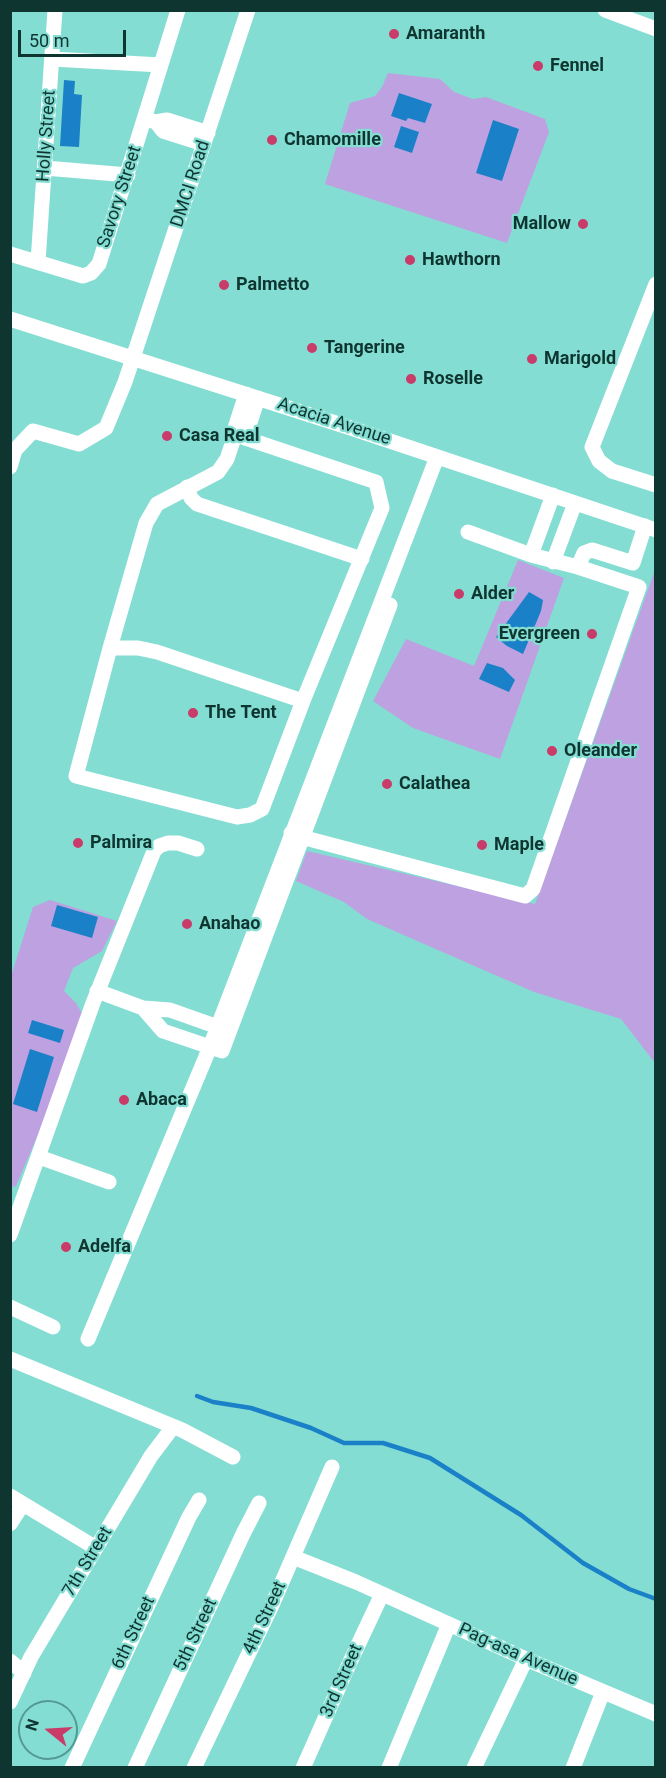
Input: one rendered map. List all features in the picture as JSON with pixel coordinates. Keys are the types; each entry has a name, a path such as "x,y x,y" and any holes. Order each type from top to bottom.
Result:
{"street":[{"name":"Holly Street","path":"38,262 55,10"},
{"name":"Savory Street","path":"38,262 83,276 91,273 99,264 128,176 150,121 160,65 178,10"},
{"name":"DMCI Road","path":"10,467 15,450 33,431 79,444 106,428 133,357 248,10"},
{"path":"605,10 656,29"},
{"path":"52,58 160,65"},
{"name":"Savory Street","path":"150,121 163,131 184,131 206,138"},
{"path":"45,168 128,176"},
{"path":"10,254 38,262"},
{"path":"656,284 592,447 599,461 612,471 656,485"},
{"name":"Acacia Avenue","path":"10,319 133,357 650,528"},
{"path":"238,436 376,482 382,508 262,808 250,815 237,816 76,776 146,523 157,504 218,472 238,436 252,396"},
{"path":"88,1339 296,835 442,458"},
{"path":"187,487 191,498 197,504 362,559"},
{"path":"531,555 553,495"},
{"path":"553,562 574,503"},
{"path":"578,567 584,553 592,550 633,563 650,528"},
{"path":"296,835 525,896 533,889 639,587 578,567 531,555 468,532"},
{"path":"110,648 138,648 157,652 303,701"},
{"path":"143,1008 164,1030 222,1051 296,835"},
{"path":"10,1235 98,991 154,851 159,846 168,843 178,843 197,849"},
{"path":"98,991 143,1008 170,1010 218,1027"},
{"path":"39,1157 109,1182"},
{"path":"10,1307 53,1327"},
{"path":"10,1359 173,1427 233,1457"},
{"name":"7th Street","path":"10,1702 31,1657 151,1456 173,1427"},
{"name":"4th Street","path":"194,1767 272,1605 332,1467"},
{"path":"10,1524 17,1500 96,1548"},
{"name":"6th Street","path":"72,1767 198,1500"},
{"name":"5th Street","path":"135,1767 259,1503"},
{"name":"Pag-asa Avenue","path":"293,1557 356,1582 526,1659 656,1714"},
{"name":"3rd Street","path":"303,1767 382,1594"},
{"path":"388,1767 448,1624"},
{"path":"474,1767 526,1659"},
{"path":"10,1661 24,1673"},
{"path":"573,1767 603,1692"}],"shaded area":[{"path":"388,73 440,79 454,92 473,99 486,97 545,119 549,132 507,243 325,184 350,103 375,96"},
{"path":"518,560 564,578 500,759 413,728 373,701 406,639 474,666"},
{"path":"655,570 655,1063 621,1019 534,992 367,919 344,902 296,881 307,851 535,904"},
{"path":"50,900 117,921 102,951 73,968 64,991 76,1003 83,1015 37,1137 16,1186 11,1187 11,976 33,907"}],"water":[{"path":"64,80 75,81 74,94 82,95 79,147 60,146"},
{"path":"399,93 432,104 425,123 408,118 406,121 391,116"},
{"path":"493,120 519,129 502,181 476,173"},
{"path":"401,126 419,132 412,153 394,147"},
{"path":"529,592 543,600 541,611 523,654 496,637"},
{"path":"487,663 503,668 515,680 509,692 479,679"},
{"path":"57,905 98,917 92,938 51,926"},
{"path":"32,1020 64,1030 60,1043 28,1033"},
{"path":"30,1049 54,1057 37,1112 13,1104"}],"waterway":[{"path":"197,1396 213,1402 251,1408 311,1428 344,1443 383,1443 430,1458 521,1515 583,1563 629,1589 656,1599"}],"place":[{"name":"Amaranth","path":"394,34"},
{"name":"Fennel","path":"538,66"},
{"name":"Chamomille","path":"272,140"},
{"name":"Mallow","path":"583,224"},
{"name":"Hawthorn","path":"410,260"},
{"name":"Palmetto","path":"224,285"},
{"name":"Tangerine","path":"312,348"},
{"name":"Marigold","path":"532,359"},
{"name":"Roselle","path":"411,379"},
{"name":"Casa Real","path":"167,436"},
{"name":"Alder","path":"459,594"},
{"name":"Evergreen","path":"592,634"},
{"name":"The Tent","path":"193,713"},
{"name":"Oleander","path":"552,751"},
{"name":"Calathea","path":"387,784"},
{"name":"Palmira","path":"78,843"},
{"name":"Maple","path":"482,845"},
{"name":"Anahao","path":"187,924"},
{"name":"Abaca","path":"124,1100"},
{"name":"Adelfa","path":"66,1247"}]}
